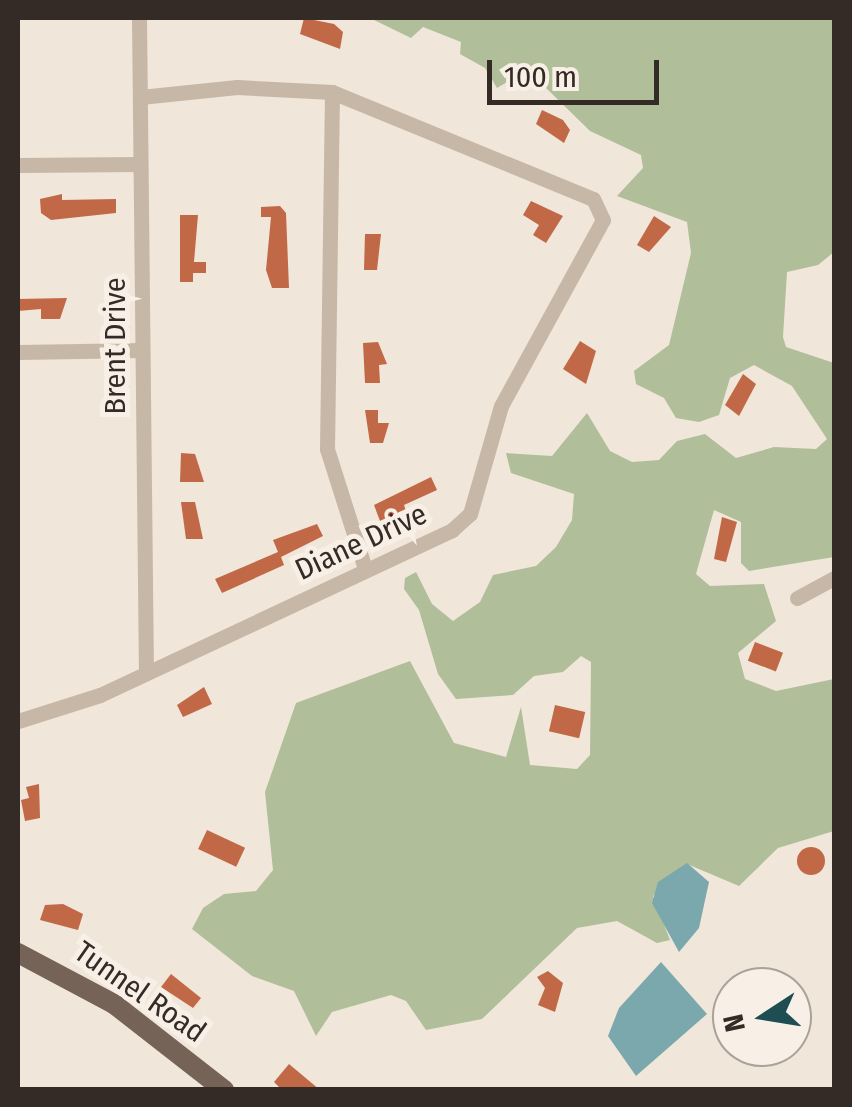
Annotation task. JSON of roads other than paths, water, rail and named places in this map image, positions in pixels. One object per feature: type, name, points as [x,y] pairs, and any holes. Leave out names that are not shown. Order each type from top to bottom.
[{"type":"main road","name":"Tunnel Road","points":[[18,952],[114,1004],[224,1090]]},
{"type":"street","name":"Brent Drive","points":[[139,18],[146,673]]},
{"type":"street","points":[[141,97],[290,85],[332,92],[327,449],[365,569]]},
{"type":"street","name":"Diane Drive","points":[[18,721],[146,673],[452,530],[470,514],[501,406],[588,260],[602,208],[332,92]]},
{"type":"street","points":[[18,165],[140,164]]},
{"type":"street","points":[[18,352],[142,350]]},
{"type":"street","points":[[798,598],[834,578]]},
{"type":"water","points":[[687,863],[709,882],[699,928],[679,952],[652,903],[658,882]]},
{"type":"water","points":[[661,962],[707,1014],[636,1076],[608,1036],[619,1008]]}]
